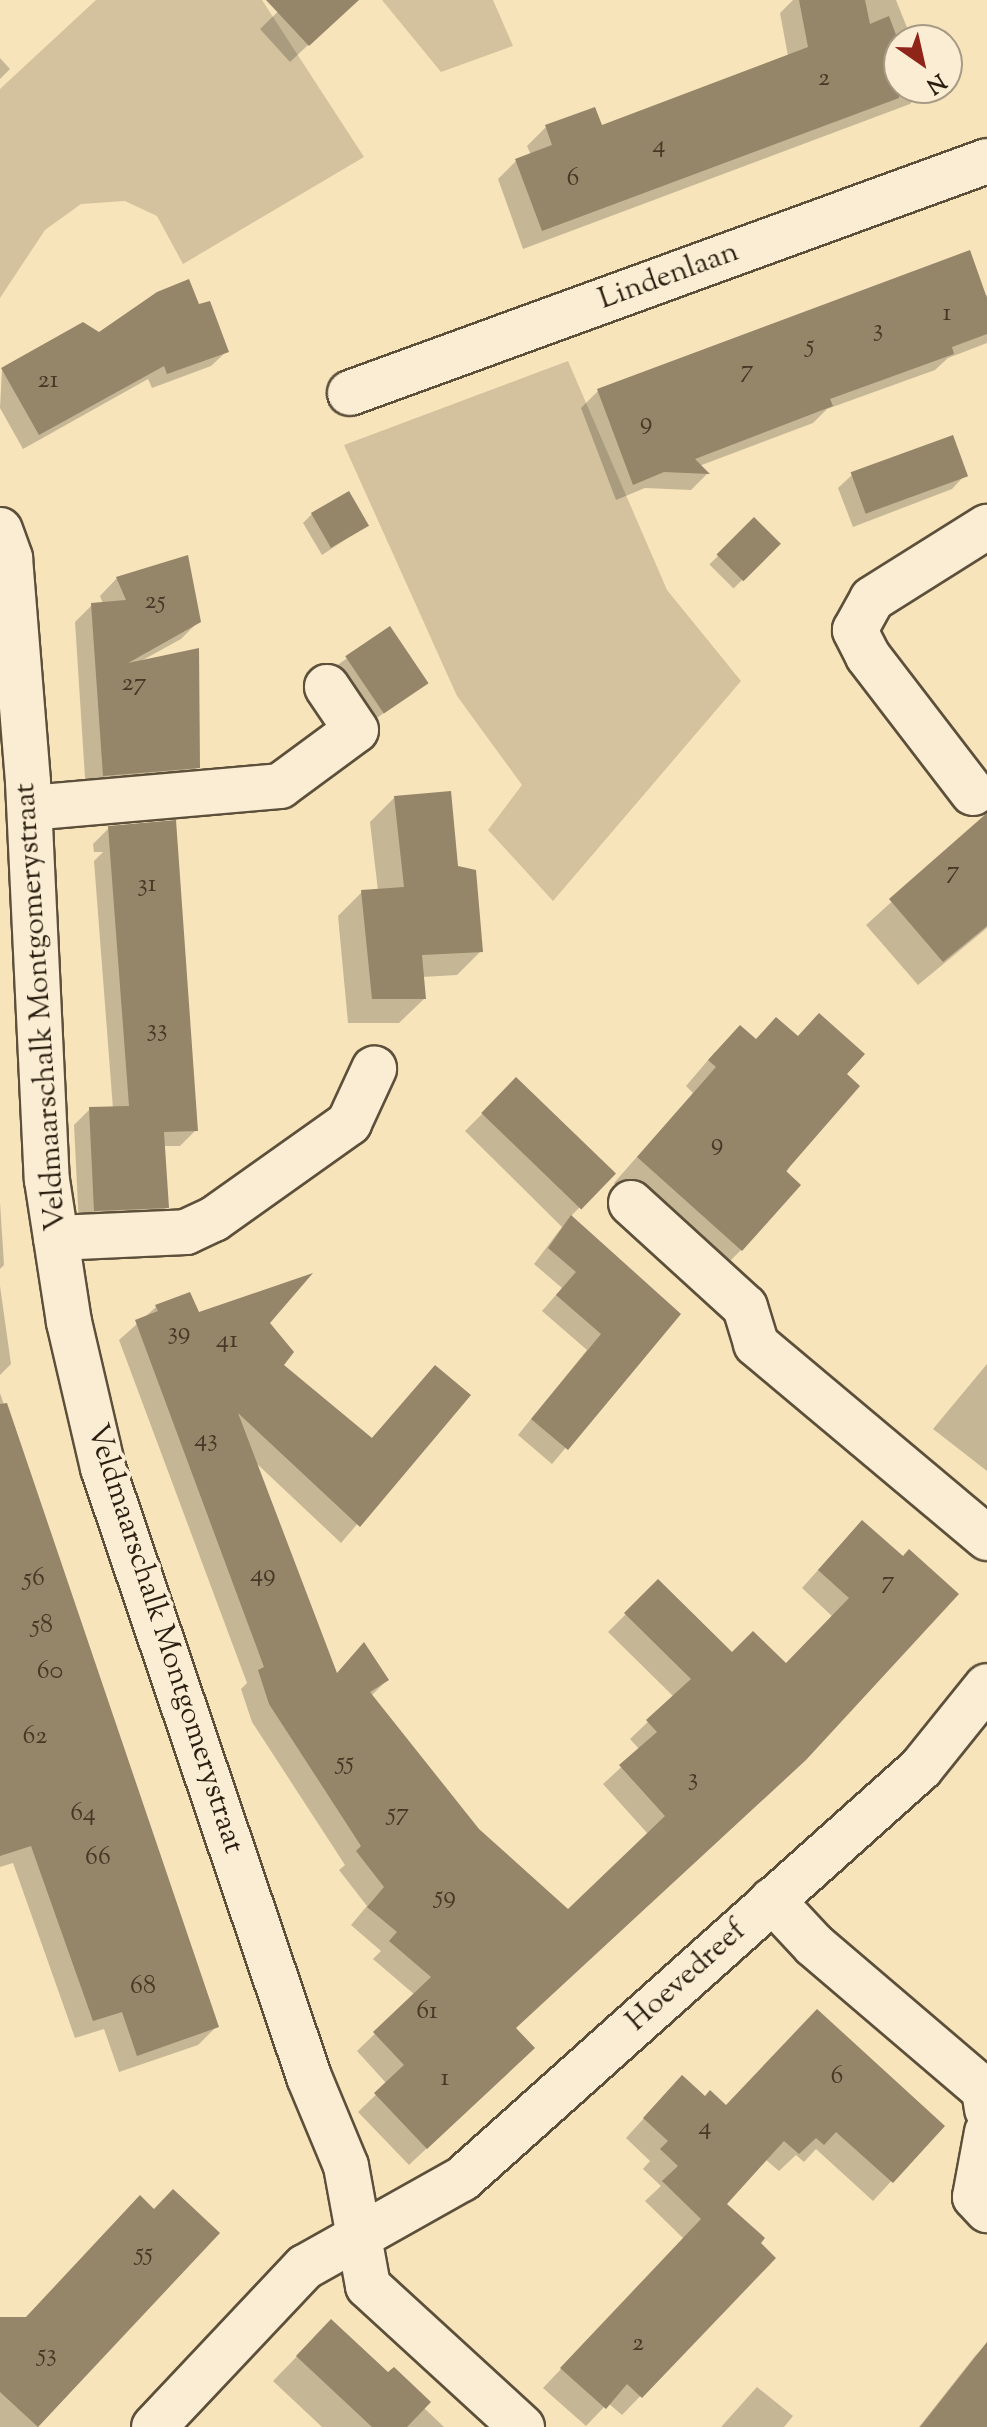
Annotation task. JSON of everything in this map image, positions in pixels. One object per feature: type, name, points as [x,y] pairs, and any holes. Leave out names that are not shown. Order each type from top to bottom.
[{"type":"street","name":"Lindenlaan","points":[[350,393],[987,161]]},
{"type":"street","points":[[973,793],[868,656],[855,630],[872,599],[987,527]]},
{"type":"street","name":"Veldmaarschalk Montgomerystraat","points":[[0,530],[10,558],[30,808],[47,1180],[69,1322],[103,1468],[309,2077],[346,2166],[368,2286],[522,2427]]},
{"type":"street","points":[[30,808],[280,786],[356,730],[327,687]]},
{"type":"street","points":[[56,1238],[186,1232],[214,1219],[349,1123],[374,1069]]},
{"type":"street","points":[[631,1203],[745,1307],[756,1344],[987,1538]]},
{"type":"street","name":"Hoevedreef","points":[[154,2427],[305,2267],[462,2179],[921,1768],[987,1686]]},
{"type":"street","points":[[772,1900],[814,1945],[984,2090],[987,2110]]},
{"type":"street","points":[[987,2132],[975,2197],[987,2210]]},
{"type":"shaded area","points":[[96,0],[262,0],[364,157],[183,264],[157,216],[125,201],[81,204],[45,230],[0,298],[0,89]]},
{"type":"shaded area","points":[[382,0],[493,0],[513,46],[441,72]]},
{"type":"shaded area","points":[[568,361],[667,590],[741,681],[553,901],[488,830],[522,785],[457,696],[344,445]]},
{"type":"building","points":[[266,0],[359,0],[309,46]]},
{"type":"building","points":[[799,0],[865,0],[870,24],[889,16],[892,24],[883,24],[883,104],[542,231],[515,159],[552,145],[545,125],[595,107],[602,125],[808,47]]},
{"type":"building","points":[[970,250],[987,298],[987,334],[952,347],[954,354],[830,399],[833,406],[695,459],[710,474],[664,472],[633,485],[597,389]]},
{"type":"building","points":[[189,279],[199,304],[210,301],[229,352],[167,374],[164,366],[39,435],[1,368],[83,322],[99,332],[157,292]]},
{"type":"building","points":[[953,435],[968,476],[866,514],[851,472]]},
{"type":"building","points":[[349,491],[369,526],[331,548],[311,513]]},
{"type":"building","points":[[754,517],[781,544],[743,581],[717,554]]},
{"type":"building","points":[[188,555],[201,622],[128,663],[199,648],[200,768],[103,776],[91,603],[126,600],[116,577]]},
{"type":"building","points":[[390,626],[429,683],[384,713],[345,656]]},
{"type":"building","points":[[451,791],[458,866],[476,870],[483,952],[422,955],[426,999],[372,999],[361,890],[404,887],[394,796]]},
{"type":"building","points":[[987,813],[987,926],[943,962],[889,899]]},
{"type":"building","points":[[176,820],[198,1131],[164,1132],[169,1208],[94,1211],[89,1107],[129,1106],[108,826]]},
{"type":"building","points":[[819,1013],[865,1054],[847,1074],[860,1086],[786,1171],[801,1185],[742,1251],[637,1157],[716,1067],[708,1060],[740,1025],[756,1039],[776,1017],[798,1036]]},
{"type":"building","points":[[516,1077],[616,1174],[581,1210],[481,1113]]},
{"type":"building","points":[[571,1215],[681,1314],[568,1450],[531,1419],[601,1334],[556,1295],[576,1272],[548,1248]]},
{"type":"building","points":[[313,1273],[270,1323],[294,1352],[284,1365],[372,1438],[435,1365],[471,1395],[360,1527],[238,1413],[337,1673],[364,1642],[389,1680],[370,1692],[479,1829],[568,1909],[665,1816],[619,1765],[657,1732],[646,1720],[691,1679],[624,1613],[658,1579],[732,1652],[753,1631],[786,1663],[849,1598],[818,1570],[862,1520],[903,1556],[909,1549],[959,1594],[806,1760],[516,2028],[535,2048],[427,2149],[374,2093],[404,2065],[373,2032],[431,1977],[389,1941],[397,1932],[367,1907],[384,1887],[356,1851],[361,1846],[269,1704],[258,1670],[264,1667],[135,1320],[158,1311],[155,1305],[190,1292],[199,1312]]},
{"type":"building","points":[[7,1403],[219,2027],[137,2056],[122,2012],[93,2021],[31,1846],[0,1856],[0,1404]]},
{"type":"building","points":[[817,2009],[945,2126],[893,2183],[836,2132],[824,2145],[816,2138],[799,2154],[784,2141],[727,2204],[765,2238],[761,2243],[776,2258],[642,2398],[627,2384],[606,2409],[560,2368],[701,2219],[662,2181],[678,2166],[660,2149],[668,2141],[643,2118],[682,2075],[705,2096],[710,2090],[726,2105]]},
{"type":"building","points":[[173,2189],[220,2233],[38,2427],[0,2392],[0,2317],[26,2317],[140,2195],[154,2209]]},
{"type":"building","points":[[331,2319],[388,2372],[394,2367],[431,2402],[407,2427],[372,2427],[296,2356]]},
{"type":"building","points":[[987,2342],[987,2427],[920,2427]]}]
